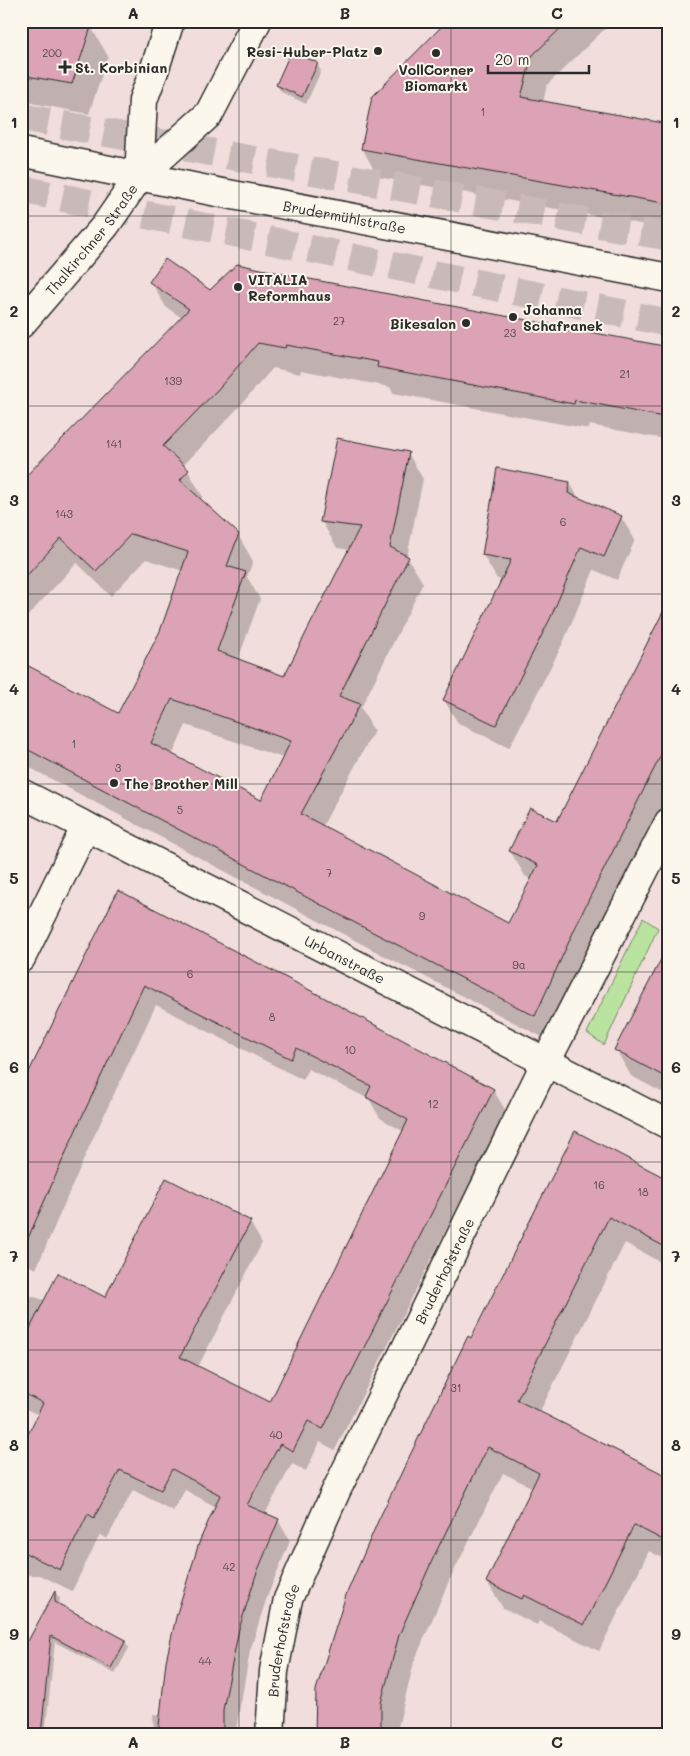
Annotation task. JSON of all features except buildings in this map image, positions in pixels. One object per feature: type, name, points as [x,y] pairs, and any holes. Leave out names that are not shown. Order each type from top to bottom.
[{"type":"street","name":"Thalkirchner Straße","points":[[139,176],[143,100],[170,21]]},
{"type":"street","name":"Thalkirchner Straße","points":[[21,324],[105,226],[139,176],[209,114],[257,21]]},
{"type":"street","name":"Brudermühlstraße","points":[[21,152],[669,278]]},
{"type":"street","name":"Urbanstraße","points":[[21,793],[669,1126]]},
{"type":"street","name":"Bruderhofstraße","points":[[270,1735],[274,1671],[288,1599],[336,1491],[546,1062],[669,822]]},
{"type":"street","points":[[21,958],[86,826]]},
{"type":"green space","points":[[643,918],[658,928],[604,1045],[587,1033]]},
{"type":"tunnel","points":[[21,117],[669,237]]},
{"type":"tunnel","points":[[21,189],[669,323]]},
{"type":"place","name":"Resi-Huber-Platz","points":[[378,51]]},
{"type":"place","name":"VollCorner Biomarkt","points":[[436,53]]},
{"type":"place","name":"St. Korbinian","points":[[65,67]]},
{"type":"place","name":"VITALIA Reformhaus","points":[[238,287]]},
{"type":"place","name":"Johanna Schafranek","points":[[513,317]]},
{"type":"place","name":"Bikesalon","points":[[466,323]]},
{"type":"place","name":"The Brother Mill","points":[[114,783]]}]
